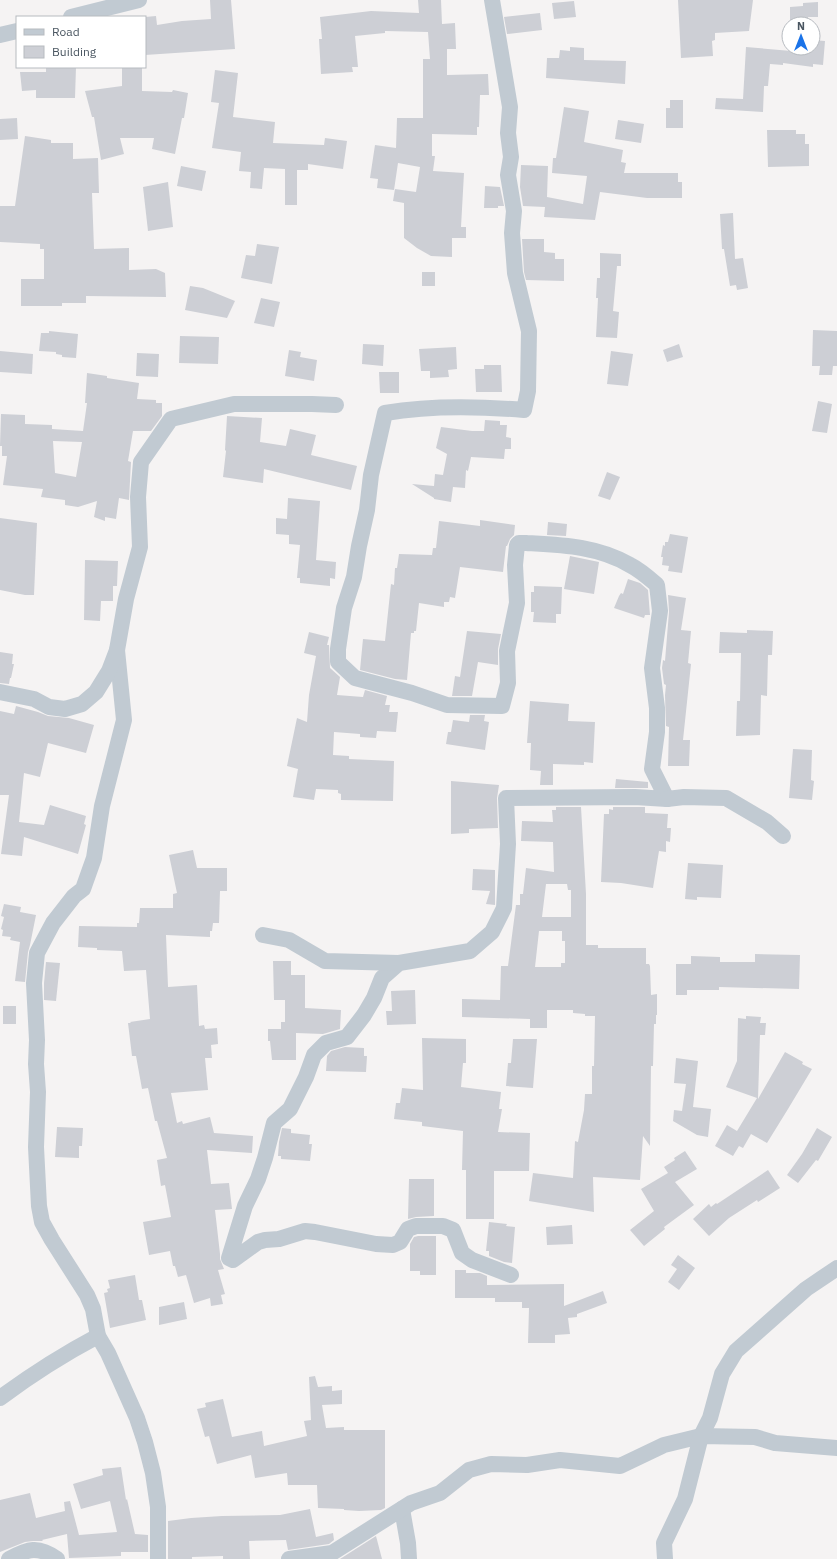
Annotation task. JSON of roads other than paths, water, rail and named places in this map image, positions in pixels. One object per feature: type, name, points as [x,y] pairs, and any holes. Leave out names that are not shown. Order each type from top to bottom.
[{"type":"street","points":[[75,16],[139,0]]},
{"type":"street","points":[[492,0],[510,106],[508,133],[511,157],[508,175],[514,211],[512,233],[515,273],[530,331],[528,391],[524,410],[483,406],[456,406],[385,413],[371,475],[367,510],[354,577],[344,608],[338,649],[338,662],[355,678],[412,693],[447,705],[502,706],[508,683],[507,651],[517,603],[515,565],[517,545],[519,543],[526,543],[578,547],[608,554],[631,565],[657,585],[660,611],[652,668],[657,708],[657,732],[652,769],[667,799]]},
{"type":"street","points":[[0,35],[16,31]]},
{"type":"street","points":[[0,692],[34,700],[49,707],[65,709],[82,704],[96,692],[109,671],[117,650],[126,599],[140,547],[138,496],[141,462],[171,419],[234,404],[336,405]]},
{"type":"street","points":[[117,650],[124,720],[102,806],[94,858],[83,889],[74,896],[53,923],[37,953],[34,983],[38,1092],[36,1147],[39,1206],[42,1222],[87,1295],[93,1309],[98,1336],[108,1353],[137,1418],[151,1465],[158,1507],[158,1559]]},
{"type":"street","points":[[263,935],[289,940],[325,961],[399,963],[470,952],[492,932],[504,908],[508,844],[506,798],[726,798],[767,822],[783,836]]},
{"type":"street","points":[[399,963],[382,978],[374,998],[364,1016],[347,1037],[326,1043],[314,1055],[306,1078],[290,1109],[274,1123],[258,1179],[245,1206],[229,1258],[233,1260],[258,1242],[279,1239],[306,1231],[376,1244],[393,1245],[400,1242],[408,1229],[416,1226],[443,1226],[453,1230],[462,1253],[472,1260],[511,1275]]},
{"type":"street","points":[[665,1559],[664,1544],[685,1499],[700,1436],[710,1418],[722,1374],[736,1351],[806,1289],[837,1268]]},
{"type":"street","points":[[0,1398],[24,1379],[73,1349],[98,1336]]},
{"type":"street","points":[[289,1559],[332,1553],[412,1503],[440,1494],[469,1470],[491,1464],[527,1465],[560,1460],[620,1466],[664,1445],[700,1436],[755,1437],[775,1444],[837,1448]]},
{"type":"street","points":[[402,1509],[408,1542],[409,1559]]},
{"type":"street","points":[[9,1559],[27,1551],[34,1550],[44,1551],[56,1559]]}]
